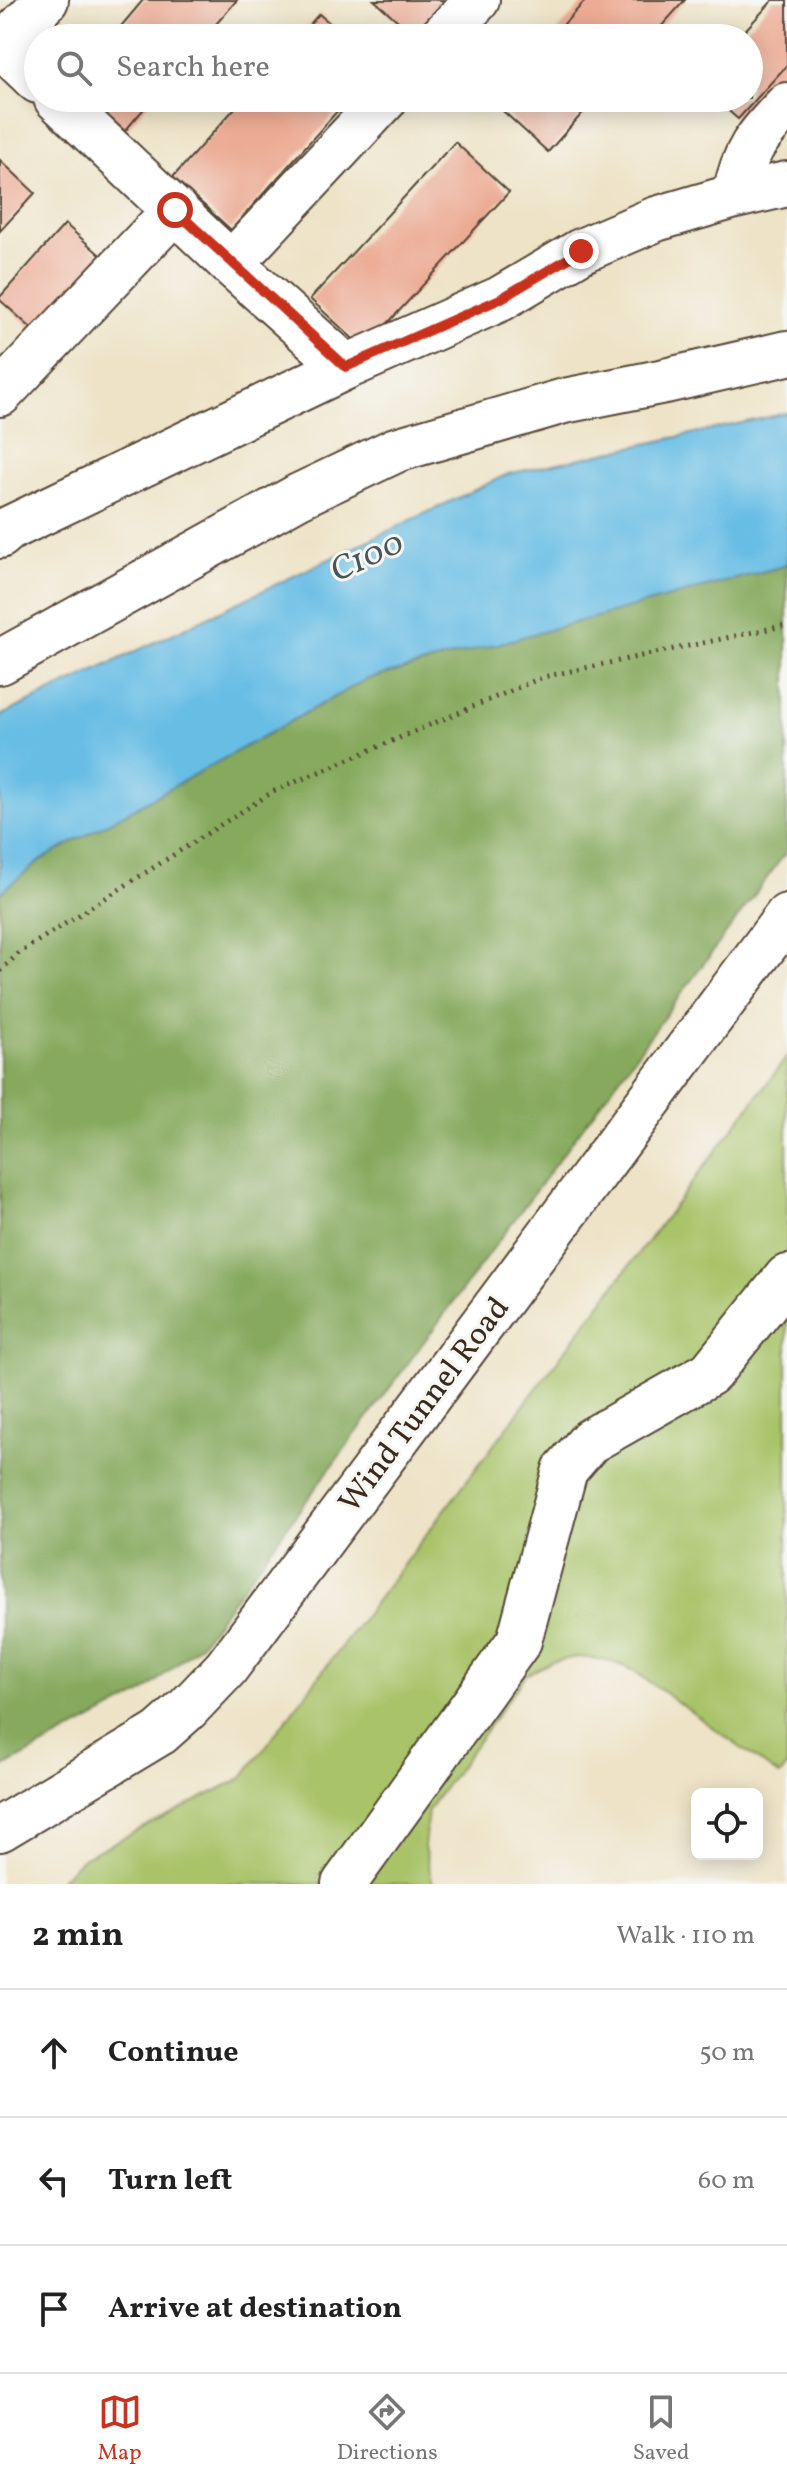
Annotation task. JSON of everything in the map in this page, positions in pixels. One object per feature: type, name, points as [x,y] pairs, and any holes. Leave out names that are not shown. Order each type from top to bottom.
[{"type":"street","points":[[24,69],[1,48],[46,0]]},
{"type":"street","points":[[454,24],[477,0]]},
{"type":"street","points":[[735,196],[739,171],[757,136],[787,105]]},
{"type":"street","points":[[71,112],[231,264],[346,367]]},
{"type":"street","points":[[231,264],[373,112]]},
{"type":"street","points":[[3,529],[346,367],[500,299],[581,251],[656,219],[787,184]]},
{"type":"street","points":[[0,394],[175,210]]},
{"type":"street","points":[[0,662],[299,496],[396,450],[564,401],[787,353]]},
{"type":"street","name":"Wind Tunnel Road","points":[[0,1829],[160,1733],[226,1668],[787,916]]},
{"type":"street","points":[[344,1884],[519,1641],[565,1470],[590,1441],[710,1373],[787,1277]]},
{"type":"path","points":[[0,971],[19,953],[274,791],[543,677],[787,625]]},
{"type":"green space","points":[[787,565],[787,851],[201,1643],[143,1693],[0,1769],[0,893],[41,860],[365,680]]},
{"type":"green space","points":[[787,1057],[787,1766],[780,1776],[633,1670],[607,1660],[578,1657],[551,1662],[526,1675],[428,1810],[424,1847],[433,1884],[55,1884],[83,1858],[242,1778]]},
{"type":"water","name":"C100","points":[[787,413],[787,565],[365,680],[41,860],[0,893],[0,716],[508,474]]},
{"type":"building","points":[[143,0],[237,0],[216,24],[123,24]]},
{"type":"building","points":[[374,0],[445,0],[424,24],[401,24]]},
{"type":"building","points":[[586,0],[685,0],[664,24],[564,24]]},
{"type":"building","points":[[773,0],[787,0],[787,65],[763,91],[763,24],[751,24]]},
{"type":"building","points":[[319,14],[331,24],[310,24]]},
{"type":"building","points":[[103,112],[141,112],[125,131]]},
{"type":"building","points":[[231,112],[336,112],[231,230],[173,177]]},
{"type":"building","points":[[504,112],[584,112],[548,152]]},
{"type":"building","points":[[730,112],[744,112],[738,119]]},
{"type":"building","points":[[455,142],[509,192],[364,349],[310,299]]},
{"type":"building","points":[[0,160],[35,193],[0,231]]},
{"type":"building","points":[[65,224],[107,261],[40,336],[0,297]]},
{"type":"route","points":[[175,210],[346,367],[500,299],[581,251]]}]
